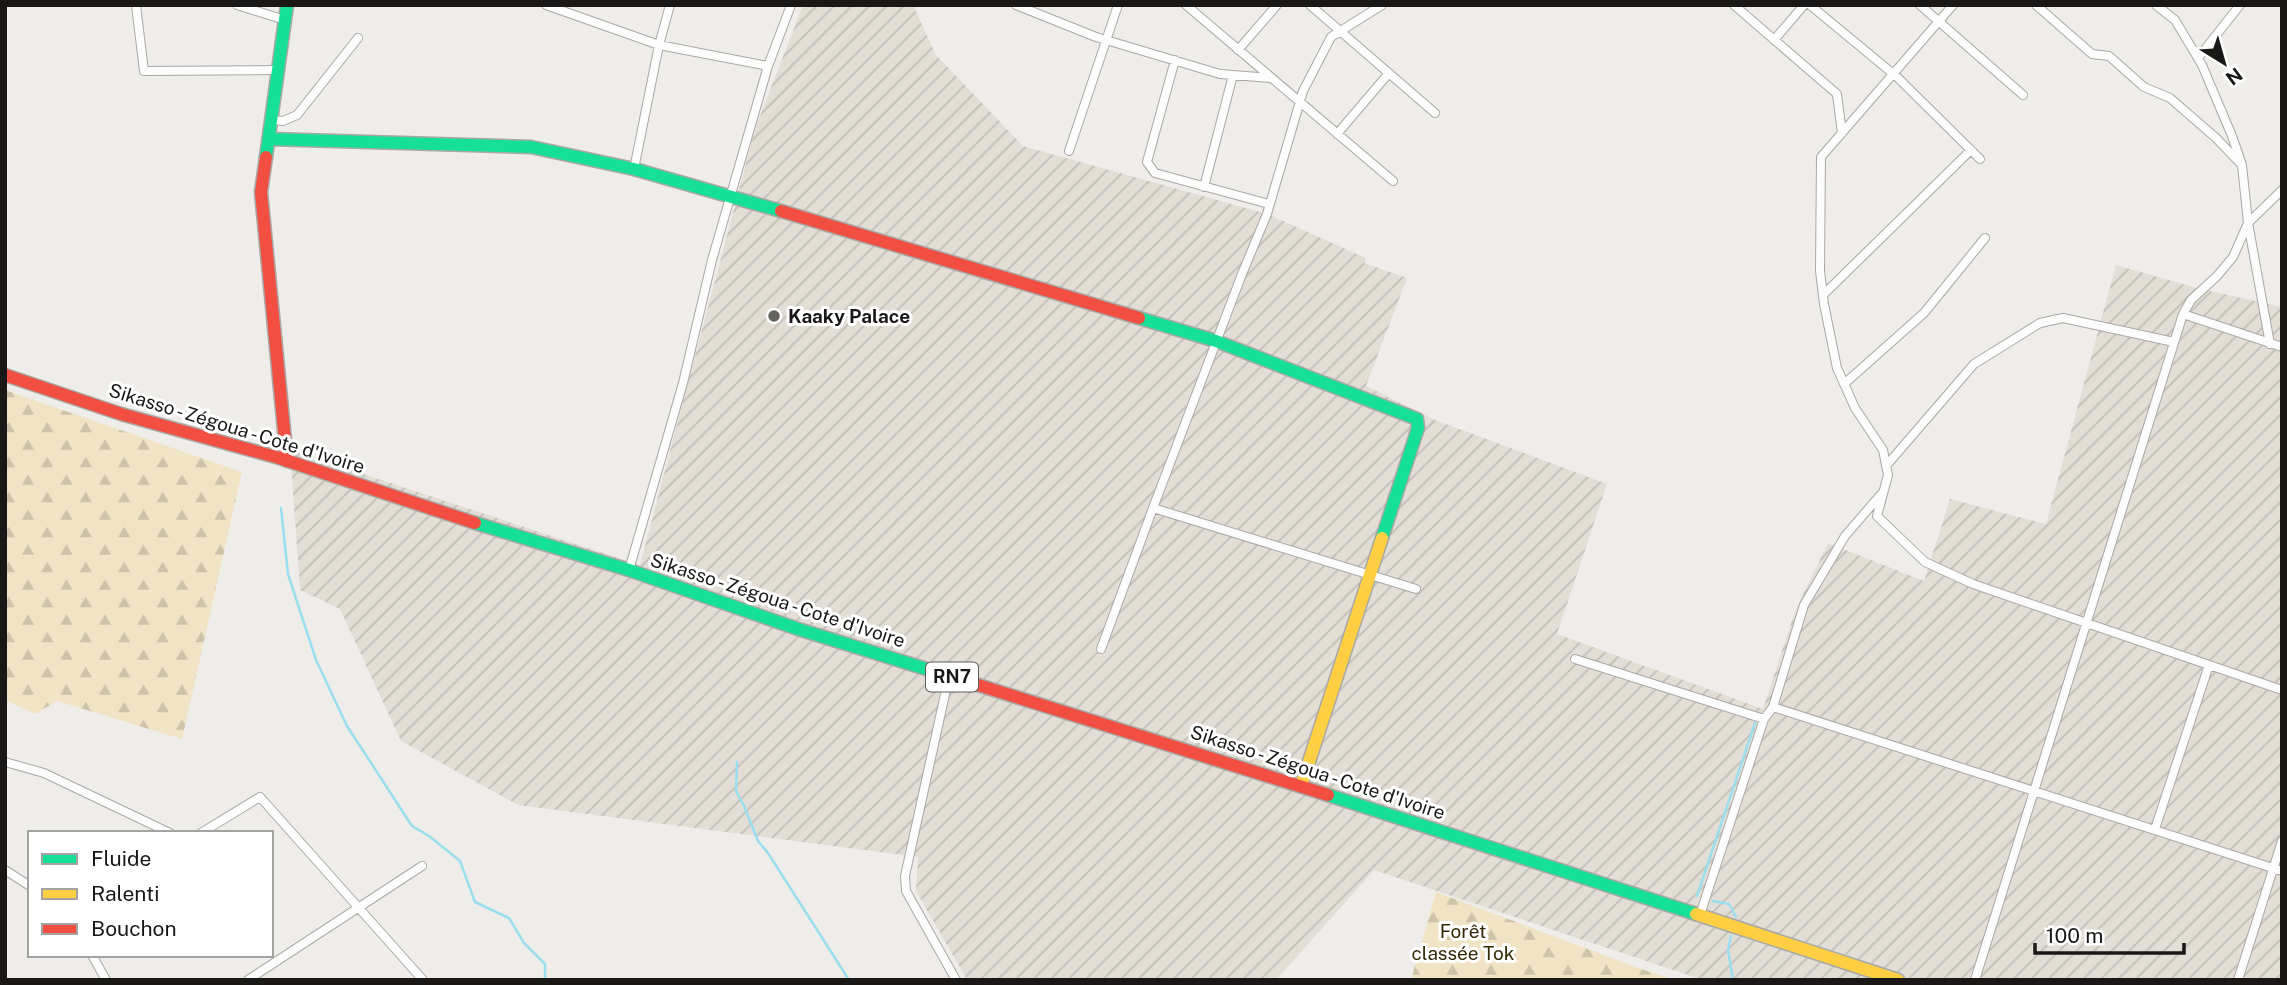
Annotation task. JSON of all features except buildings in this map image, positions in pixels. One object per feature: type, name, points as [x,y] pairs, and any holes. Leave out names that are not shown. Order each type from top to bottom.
[{"type":"main road","points":[[287,5],[261,192],[287,461]]},
{"type":"main road","points":[[269,139],[531,147],[634,169],[1216,341],[1417,419],[1418,428],[1301,786]]},
{"type":"main road","name":"Sikasso - Zégoua - Cote d'Ivoire","points":[[5,374],[121,414],[287,461],[451,516],[629,570],[798,629],[1301,786],[1898,980]]},
{"type":"street","points":[[136,5],[144,71],[278,71]]},
{"type":"street","points":[[237,5],[285,20]]},
{"type":"street","points":[[546,5],[659,45],[768,66]]},
{"type":"street","points":[[634,169],[659,45],[670,5]]},
{"type":"street","points":[[629,570],[683,383],[730,196],[768,66],[791,5]]},
{"type":"street","points":[[1016,5],[1106,40],[1220,74],[1271,78]]},
{"type":"street","points":[[1069,151],[1118,5]]},
{"type":"street","points":[[1186,5],[1393,181]]},
{"type":"street","points":[[1238,50],[1277,5]]},
{"type":"street","points":[[1310,5],[1435,113]]},
{"type":"street","points":[[1101,649],[1269,204],[1303,91],[1331,37],[1382,5]]},
{"type":"street","points":[[1734,5],[1837,94],[1842,133]]},
{"type":"street","points":[[1774,40],[1804,5]]},
{"type":"street","points":[[1810,5],[1894,74],[1980,159]]},
{"type":"street","points":[[1920,5],[2023,95]]},
{"type":"street","points":[[1953,5],[1821,157],[1820,271],[1823,295],[1836,368],[1855,408],[1883,450],[1888,475],[1877,516],[1925,562],[1973,584],[2282,690]]},
{"type":"street","points":[[2036,5],[2092,54],[2109,56],[2144,87],[2170,98],[2242,165]]},
{"type":"street","points":[[2156,5],[2175,20],[2198,58],[2242,165],[2248,223],[2270,344]]},
{"type":"street","points":[[2198,58],[2240,5]]},
{"type":"street","points":[[271,120],[283,121],[297,115],[358,38]]},
{"type":"street","points":[[1175,60],[1147,162],[1155,173],[1269,204]]},
{"type":"street","points":[[1337,134],[1389,73]]},
{"type":"street","points":[[1204,187],[1233,75]]},
{"type":"street","points":[[1823,295],[1971,150]]},
{"type":"street","points":[[1975,980],[2183,314],[2191,300],[2233,257],[2248,223],[2282,190]]},
{"type":"street","points":[[1844,384],[1924,313],[1985,238]]},
{"type":"street","points":[[2183,314],[2282,347]]},
{"type":"street","points":[[1886,466],[1974,364],[2040,323],[2063,318],[2174,342]]},
{"type":"street","points":[[1700,915],[1764,719],[1773,707],[1804,605],[1845,536],[1884,491]]},
{"type":"street","points":[[1153,508],[1416,589]]},
{"type":"street","points":[[1575,659],[1764,719]]},
{"type":"street","points":[[2154,829],[2208,665]]},
{"type":"street","points":[[949,676],[905,876],[906,891],[956,980]]},
{"type":"street","points":[[1773,707],[2282,871]]},
{"type":"street","points":[[5,762],[44,773],[166,831]]},
{"type":"street","points":[[204,831],[260,797],[423,980]]},
{"type":"street","points":[[2238,980],[2282,841]]},
{"type":"street","points":[[253,979],[422,866]]},
{"type":"street","points":[[5,870],[28,885]]},
{"type":"street","points":[[93,957],[106,980]]},
{"type":"shaded area","points":[[803,5],[913,5],[936,55],[1023,146],[1267,214],[1366,258],[1364,263],[1407,278],[1366,386],[1435,420],[1607,484],[1557,634],[1763,709],[1795,611],[1828,543],[1924,581],[1950,499],[2046,524],[2116,265],[2197,288],[2282,307],[2282,980],[1703,980],[1374,870],[1276,980],[972,980],[966,978],[916,891],[918,857],[518,805],[401,741],[340,609],[300,590],[290,450],[640,565],[755,129]]},
{"type":"green space","points":[[5,390],[242,472],[182,739],[57,701],[35,714],[5,700]]},
{"type":"green space","name":"Forêt classée Tok","points":[[1436,892],[1644,970],[1676,980],[1411,980]]},
{"type":"waterway","points":[[281,508],[288,574],[316,660],[347,726],[412,826],[460,861],[475,902],[509,918],[524,943],[545,964],[545,980]]},
{"type":"waterway","points":[[1697,896],[1755,723]]},
{"type":"waterway","points":[[737,762],[736,791],[758,841],[849,980]]},
{"type":"waterway","points":[[1713,901],[1729,904],[1736,917]]},
{"type":"waterway","points":[[1731,936],[1728,950],[1733,980]]},
{"type":"traffic: fast","points":[[266,157],[287,5]]},
{"type":"traffic: fast","points":[[269,139],[531,147],[634,169],[781,211]]},
{"type":"traffic: fast","points":[[1139,318],[1216,341],[1417,419],[1418,428],[1382,538]]},
{"type":"traffic: fast","points":[[475,523],[629,570],[798,629],[978,685]]},
{"type":"traffic: fast","points":[[1328,795],[1696,914]]},
{"type":"traffic: slow","points":[[1301,786],[1382,538]]},
{"type":"traffic: slow","points":[[1696,914],[1898,980]]},
{"type":"traffic: jam","points":[[266,157],[261,192],[287,461]]},
{"type":"traffic: jam","points":[[781,211],[1139,318]]},
{"type":"traffic: jam","points":[[5,375],[121,414],[276,457],[475,523]]},
{"type":"traffic: jam","points":[[978,685],[1328,795]]},
{"type":"place","name":"Kaaky Palace","points":[[774,316]]}]
